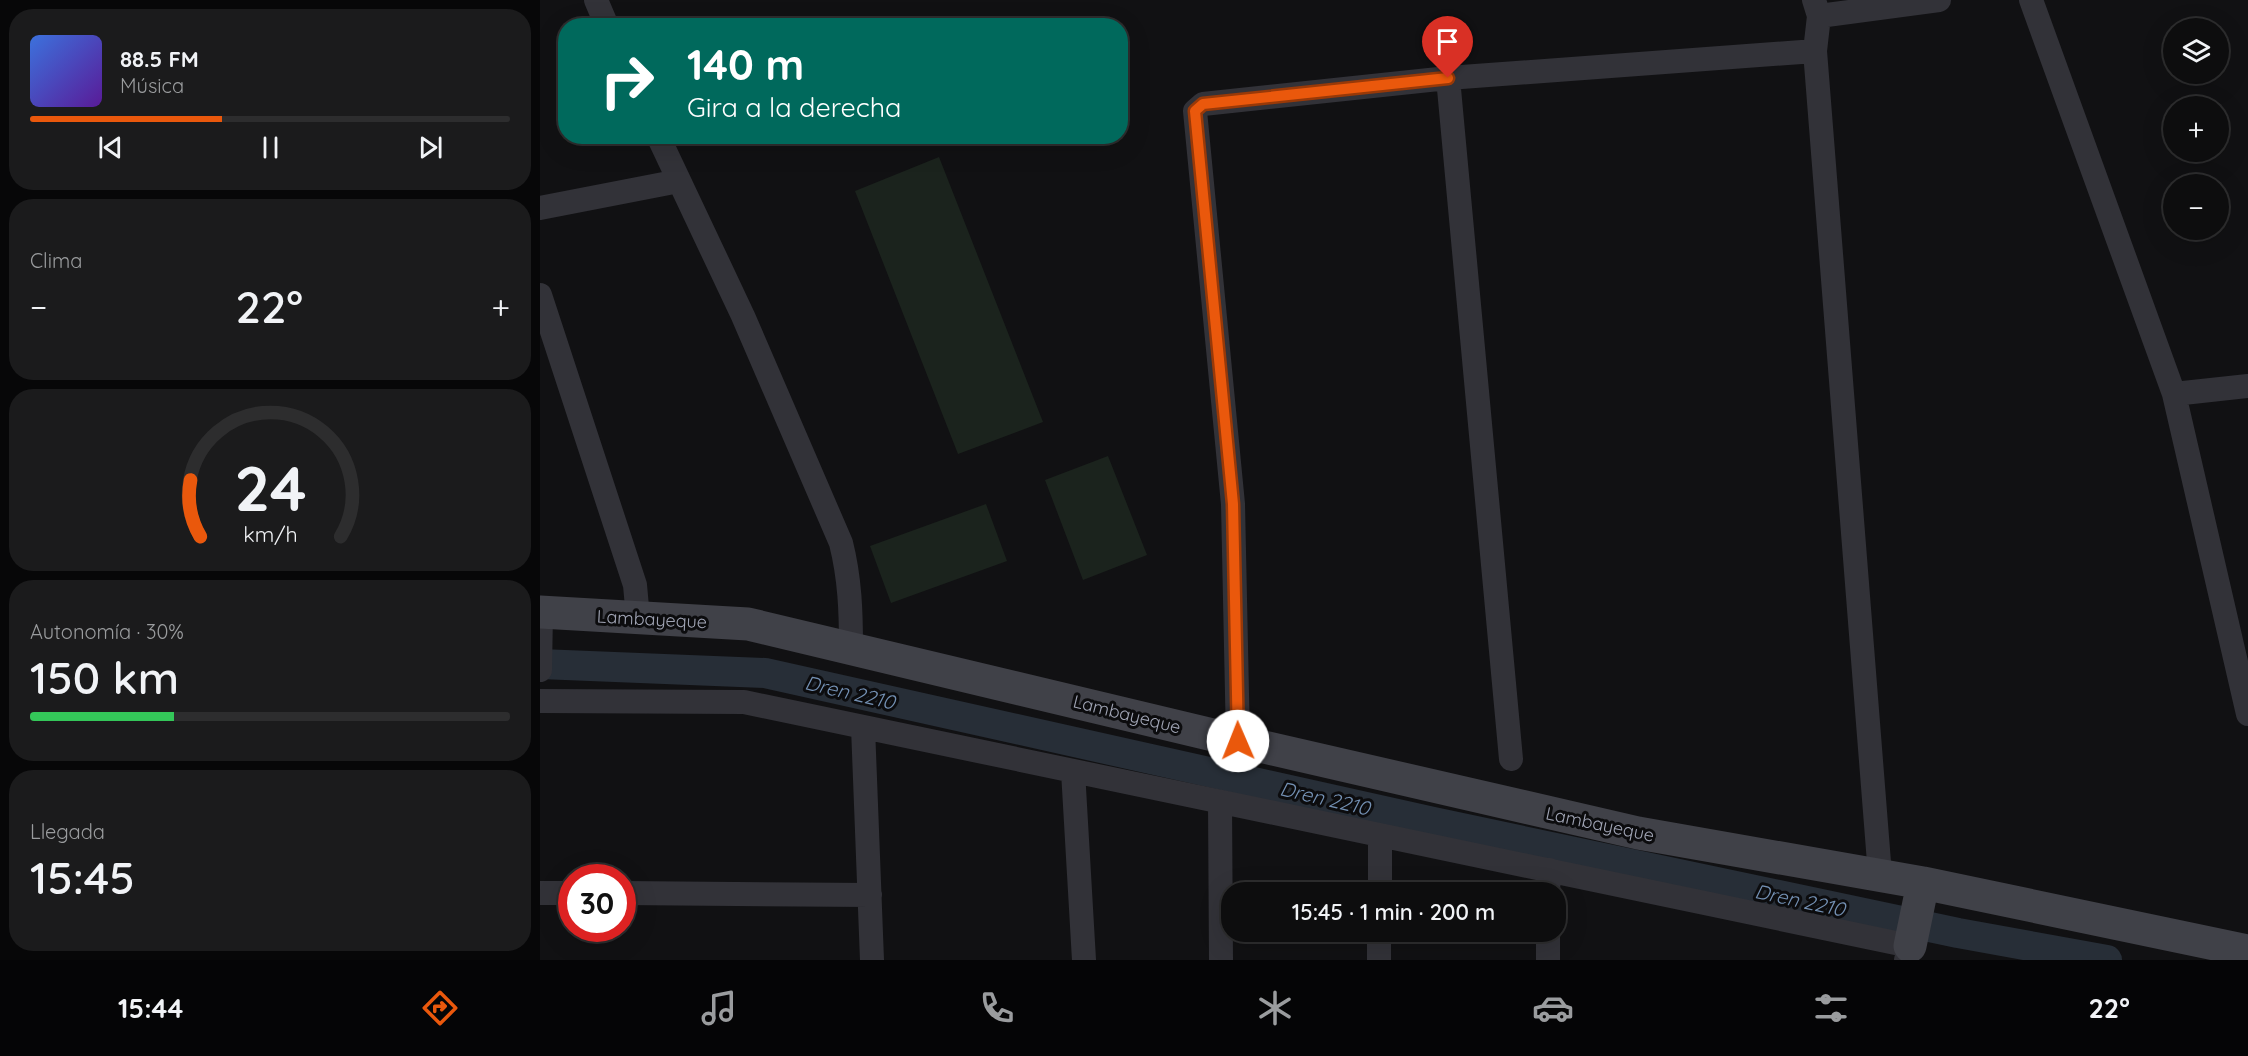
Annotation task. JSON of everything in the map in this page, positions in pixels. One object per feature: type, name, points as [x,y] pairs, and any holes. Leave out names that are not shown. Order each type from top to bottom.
[{"type":"street","points":[[596,0],[604,18]]},
{"type":"street","points":[[1880,875],[1815,51],[1816,8],[1939,0]]},
{"type":"street","points":[[2031,0],[2174,394],[2248,714]]},
{"type":"street","points":[[1238,741],[1233,504],[1195,111],[1203,104],[1448,78],[1815,51]]},
{"type":"street","points":[[1448,78],[1511,759]]},
{"type":"street","points":[[662,144],[743,316],[841,543],[851,601],[851,648]]},
{"type":"street","points":[[540,208],[679,181]]},
{"type":"street","points":[[540,295],[635,585],[638,618]]},
{"type":"street","points":[[2174,394],[2248,386]]},
{"type":"street","points":[[540,612],[540,670]]},
{"type":"street","name":"Lambayeque","points":[[540,612],[748,624],[1238,741],[1638,833],[1880,875],[1914,926],[2248,951]]},
{"type":"street","points":[[540,701],[744,702],[1380,835],[1549,881],[1914,926]]},
{"type":"street","points":[[863,727],[872,960]]},
{"type":"street","points":[[1073,771],[1084,960]]},
{"type":"street","points":[[1220,802],[1221,960]]},
{"type":"street","points":[[1380,835],[1380,882]]},
{"type":"street","points":[[540,893],[558,893]]},
{"type":"street","points":[[636,893],[870,895]]},
{"type":"street","points":[[1379,942],[1379,960]]},
{"type":"street","points":[[1548,942],[1548,960]]},
{"type":"shaded area","points":[[939,157],[1043,422],[958,454],[855,191]]},
{"type":"shaded area","points":[[1108,456],[1147,555],[1083,580],[1045,480]]},
{"type":"shaded area","points":[[986,504],[1007,561],[891,603],[870,546]]},
{"type":"waterway","name":"Dren 2210","points":[[540,664],[765,673],[1433,822],[1958,933],[2107,960]]},
{"type":"route","points":[[1238,741],[1233,504],[1195,111],[1203,104],[1448,78]]}]
